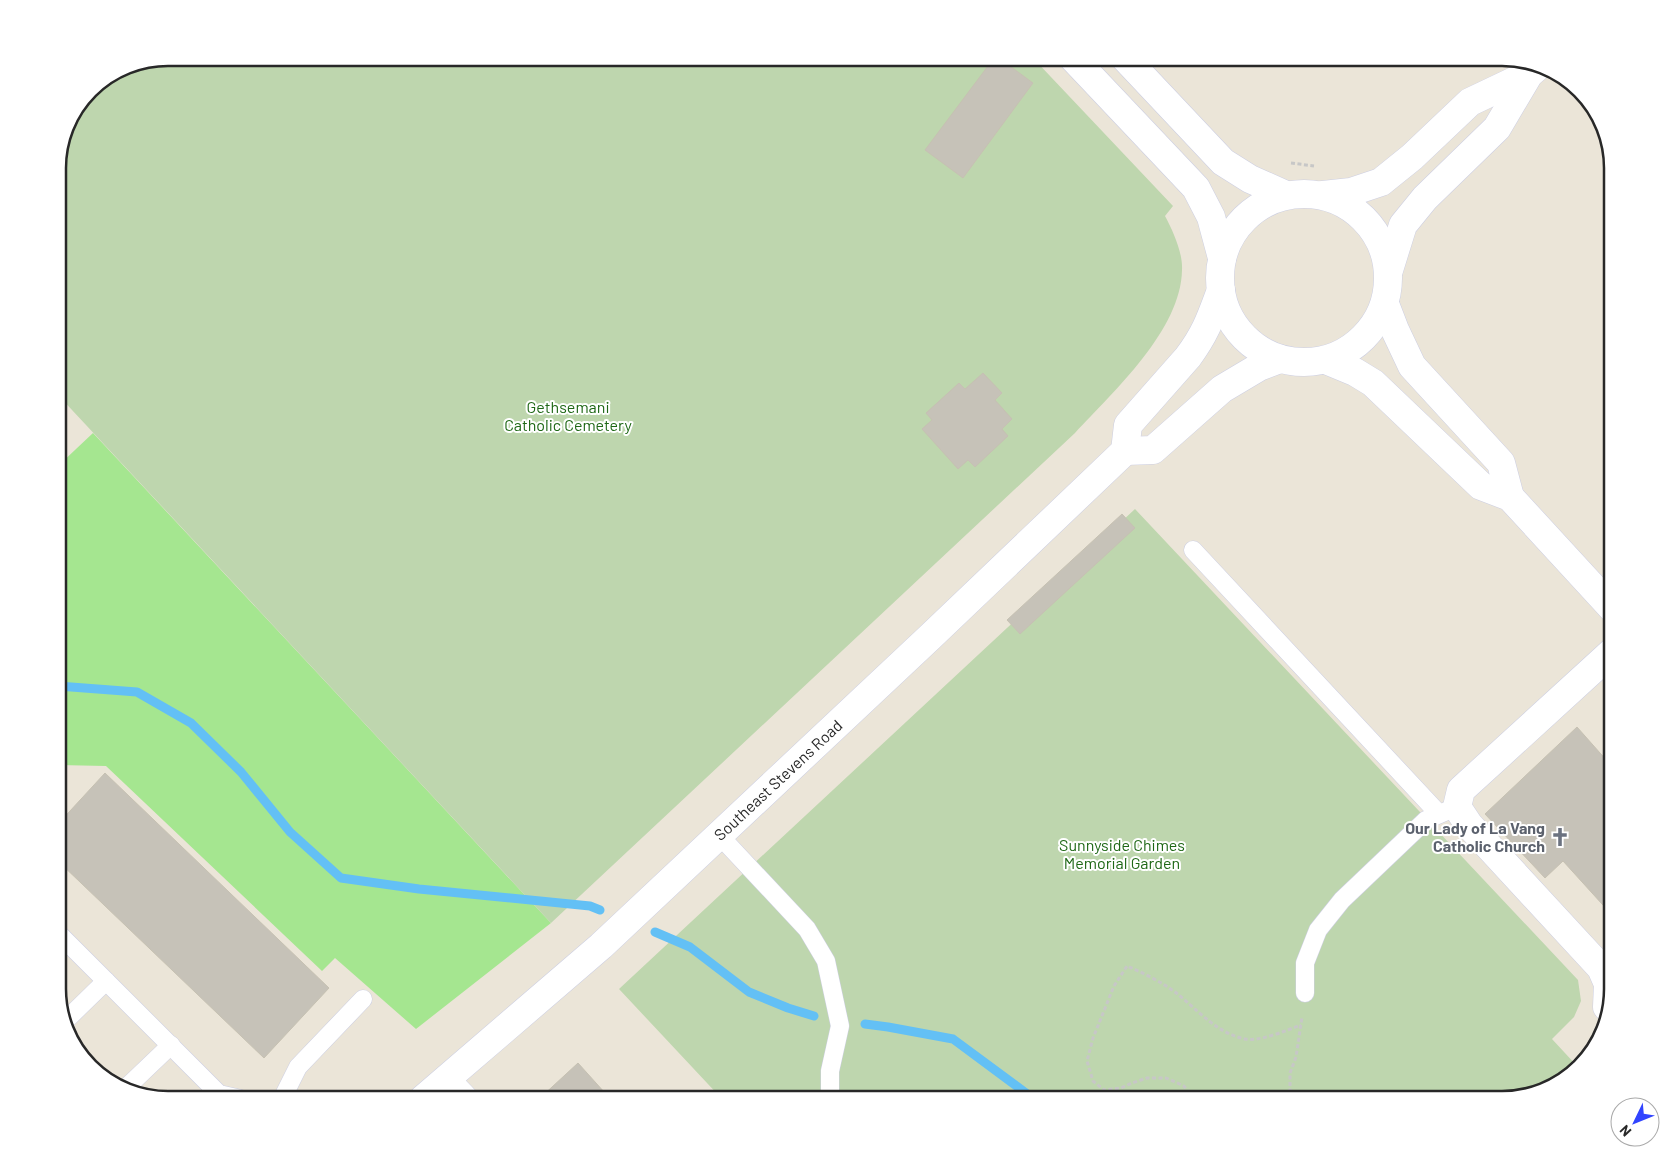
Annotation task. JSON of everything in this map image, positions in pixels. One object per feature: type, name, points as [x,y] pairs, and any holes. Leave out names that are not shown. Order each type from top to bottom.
[{"type":"street","points":[[1081,66],[1196,188],[1211,217],[1222,258]]},
{"type":"street","points":[[1133,66],[1223,162],[1250,179],[1286,195]]},
{"type":"street","points":[[1532,71],[1470,102],[1412,158],[1381,182],[1350,192],[1323,195],[1307,193],[1286,195],[1269,201],[1246,216],[1234,230],[1227,244],[1222,258],[1220,274],[1221,290],[1226,310],[1241,334],[1265,353],[1280,359],[1296,362],[1326,360],[1340,355],[1366,337],[1377,322],[1385,304],[1389,270],[1403,225],[1425,198],[1497,128],[1533,72]]},
{"type":"street","points":[[1323,195],[1346,204],[1358,213],[1372,228],[1382,244],[1389,270]]},
{"type":"street","points":[[1221,290],[1210,322],[1197,345],[1128,425],[1125,450],[1153,450],[1222,389],[1244,375],[1280,359]]},
{"type":"street","points":[[1385,304],[1412,366],[1501,463],[1510,497]]},
{"type":"street","points":[[1326,360],[1355,372],[1373,383],[1481,486],[1510,497],[1604,599]]},
{"type":"street","name":"Southeast Stevens Road","points":[[434,1091],[601,946],[930,637],[1125,450]]},
{"type":"street","points":[[1604,659],[1461,790],[1448,810],[1469,825],[1601,968],[1604,975]]},
{"type":"lane","points":[[1193,550],[1448,810],[1426,820],[1342,900],[1318,930],[1305,963],[1305,993]]},
{"type":"lane","points":[[719,835],[807,929],[826,961],[840,1026],[830,1071],[830,1091]]},
{"type":"lane","points":[[66,941],[216,1091]]},
{"type":"lane","points":[[70,1016],[106,981]]},
{"type":"lane","points":[[286,1091],[298,1067],[363,999]]},
{"type":"lane","points":[[131,1084],[171,1045]]},
{"type":"lane","points":[[450,1077],[463,1091]]},
{"type":"path","points":[[1288,163],[1318,167]]},
{"type":"path","points":[[1187,1091],[1184,1086],[1166,1078],[1146,1078],[1121,1088],[1104,1090],[1094,1081],[1087,1061],[1093,1038],[1114,986],[1127,966],[1174,991],[1222,1030],[1246,1039],[1272,1035],[1301,1024]]},
{"type":"path","points":[[1290,1091],[1290,1073],[1296,1057],[1305,993]]},
{"type":"green space","name":"Gethsemani Catholic Cemetery","points":[[169,66],[1041,66],[1173,206],[1165,216],[1179,249],[1182,270],[1179,293],[1158,337],[1126,379],[1075,433],[551,923],[66,404],[66,162],[70,142],[77,123],[96,96],[106,87],[129,74],[149,68]]},
{"type":"green space","points":[[93,433],[551,923],[416,1029],[335,958],[322,971],[106,766],[66,765],[66,458]]},
{"type":"green space","name":"Sunnyside Chimes Memorial Garden","points":[[1135,509],[1578,980],[1581,1001],[1574,1017],[1552,1039],[1573,1061],[1564,1070],[1541,1083],[1515,1090],[715,1091],[619,989]]},
{"type":"building","points":[[988,66],[1010,66],[1033,83],[963,178],[925,150]]},
{"type":"building","points":[[983,373],[1002,393],[995,400],[1012,419],[1002,429],[1008,436],[975,467],[968,460],[958,469],[922,429],[932,420],[926,413],[959,383],[965,389]]},
{"type":"building","points":[[1122,514],[1135,528],[1020,634],[1007,620]]},
{"type":"building","name":"Our Lady of La Vang Catholic Church","points":[[1577,727],[1604,757],[1604,906],[1563,861],[1545,878],[1485,814]]},
{"type":"building","points":[[105,773],[329,988],[264,1058],[66,869],[66,815]]},
{"type":"building","points":[[578,1063],[603,1091],[548,1091]]},
{"type":"waterway","points":[[66,687],[137,692],[191,723],[241,772],[290,832],[341,878],[419,889],[590,906],[600,910]]},
{"type":"waterway","points":[[655,932],[690,947],[749,992],[788,1008],[814,1016]]},
{"type":"waterway","points":[[865,1024],[953,1039],[1023,1091]]},
{"type":"place","name":"Our Lady of La Vang Catholic Church","points":[[1560,837]]}]
